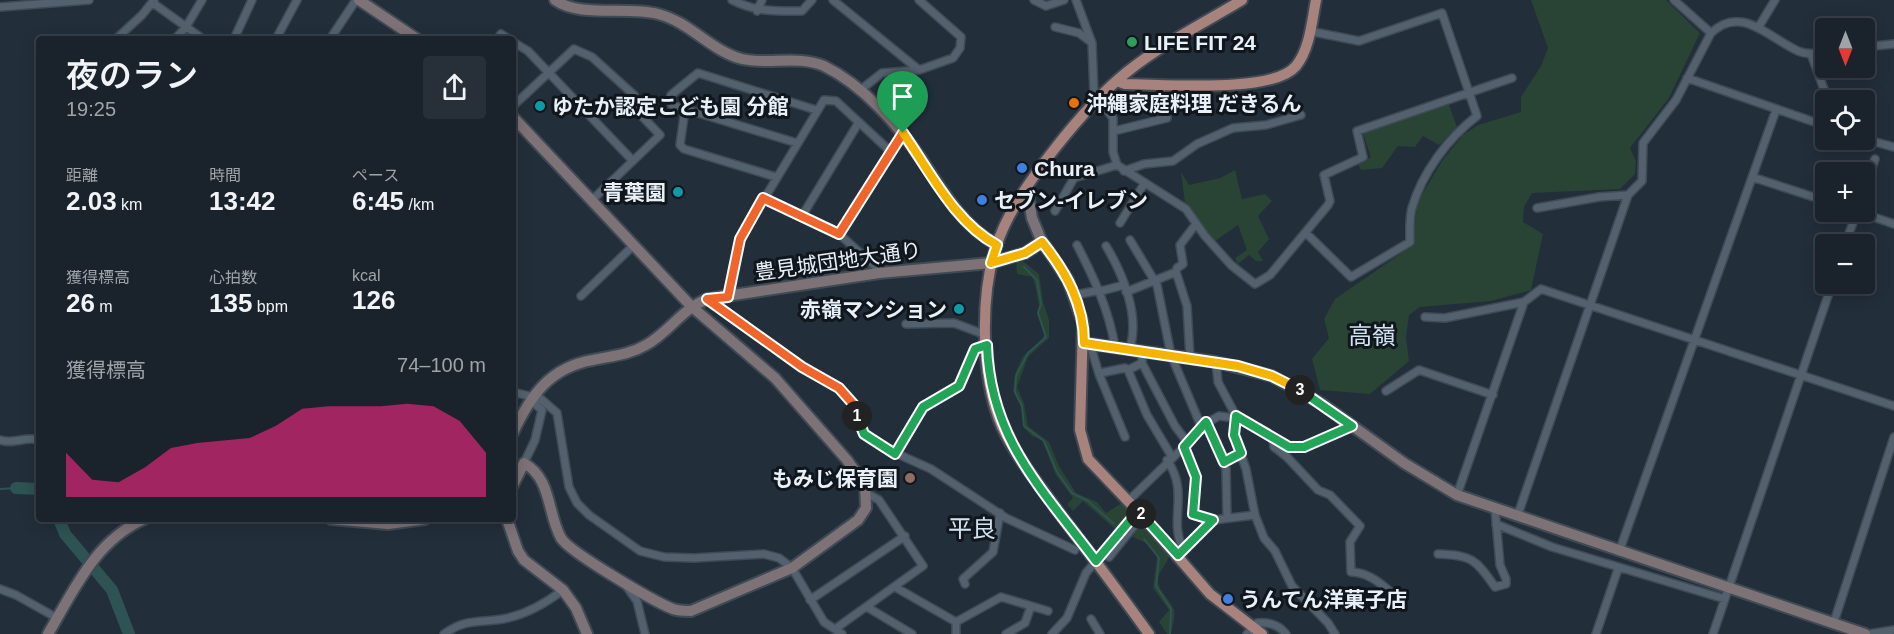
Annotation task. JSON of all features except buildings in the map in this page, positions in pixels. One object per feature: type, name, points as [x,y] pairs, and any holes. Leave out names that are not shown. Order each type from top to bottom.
[{"type":"main road","points":[[1149,634],[1026,467],[1004,431],[991,388],[987,340],[991,263],[1007,221],[1028,188],[1098,98],[1142,61],[1242,0]]},
{"type":"main road","points":[[1118,81],[1125,84],[1243,84],[1274,80],[1290,72],[1300,61],[1316,0]]},
{"type":"main road","points":[[991,263],[1025,253],[1042,242],[1075,295],[1087,343],[1080,430],[1083,450],[1094,467],[1180,552],[1217,601],[1254,631]]},
{"type":"street","points":[[0,7],[89,0]]},
{"type":"street","points":[[178,36],[186,27],[202,0]]},
{"type":"street","points":[[235,36],[252,0]]},
{"type":"street","points":[[278,36],[297,0]]},
{"type":"street","points":[[332,36],[357,0],[412,36]]},
{"type":"street","points":[[555,0],[569,7],[646,12],[675,20],[717,48],[744,59],[809,62],[822,65],[859,91],[903,133],[957,211],[983,236],[997,245]]},
{"type":"street","points":[[646,12],[651,0]]},
{"type":"street","points":[[732,0],[757,11],[802,11],[812,0]]},
{"type":"street","points":[[757,11],[762,0]]},
{"type":"street","points":[[833,0],[919,70]]},
{"type":"street","points":[[859,91],[882,73],[919,70],[953,58],[961,37],[919,0]]},
{"type":"street","points":[[1034,0],[1046,6],[1064,0]]},
{"type":"street","points":[[1076,0],[1092,42],[1092,83],[1098,98],[1113,118],[1113,152],[1117,165],[1186,209],[1231,265],[1257,284],[1270,275],[1330,201],[1324,175],[1363,156],[1356,131],[1512,78]]},
{"type":"street","points":[[1674,0],[1711,33]]},
{"type":"street","points":[[1758,28],[1775,0]]},
{"type":"street","points":[[119,36],[153,2],[199,36]]},
{"type":"street","points":[[1306,233],[1351,277],[1410,242],[1412,209],[1434,162],[1464,126],[1477,116],[1442,13],[1363,40],[1309,31]]},
{"type":"street","points":[[1517,517],[1628,195],[1642,181],[1643,143],[1676,100],[1711,33],[1720,24],[1729,20],[1758,28],[1799,52],[1815,53]]},
{"type":"street","points":[[1055,27],[1079,33],[1092,42]]},
{"type":"street","points":[[516,44],[528,51],[633,161]]},
{"type":"street","points":[[1875,46],[1894,44]]},
{"type":"street","points":[[516,103],[574,49],[592,57],[634,95],[635,110],[660,135],[592,200]]},
{"type":"street","points":[[1811,54],[1824,90]]},
{"type":"street","points":[[797,143],[672,105],[671,95],[698,73],[816,110]]},
{"type":"street","points":[[1687,78],[1815,122]]},
{"type":"street","points":[[1114,131],[1167,118],[1160,84]]},
{"type":"street","points":[[728,297],[740,239],[824,100],[836,101],[890,151]]},
{"type":"street","points":[[685,109],[680,145],[684,149],[776,177]]},
{"type":"street","points":[[1620,552],[1776,110]]},
{"type":"street","points":[[1124,171],[1144,164],[1173,161],[1197,144],[1233,128],[1266,125],[1301,115]]},
{"type":"street","points":[[516,120],[691,306],[732,338],[782,386],[861,476],[868,494],[866,508],[858,520],[792,568],[691,611],[675,610],[579,555],[562,541],[553,520],[544,484],[534,469],[524,463]]},
{"type":"street","points":[[802,216],[859,122]]},
{"type":"street","points":[[839,234],[903,133]]},
{"type":"street","points":[[1875,142],[1894,147]]},
{"type":"street","points":[[1055,211],[1074,178],[1117,165]]},
{"type":"street","points":[[1752,177],[1815,197]]},
{"type":"street","points":[[1120,223],[1144,184]]},
{"type":"street","points":[[1028,188],[1032,218],[1042,242]]},
{"type":"street","points":[[1537,208],[1599,197],[1628,195]]},
{"type":"street","points":[[763,198],[839,234],[877,268],[879,273]]},
{"type":"street","points":[[1875,218],[1894,224]]},
{"type":"street","points":[[1075,295],[1125,289],[1176,272],[1177,268],[1183,264],[1180,245],[1196,224]]},
{"type":"street","points":[[1130,240],[1154,280],[1162,302],[1171,355],[1203,424],[1224,462],[1227,517]]},
{"type":"street","points":[[581,296],[634,245]]},
{"type":"street","points":[[1077,245],[1100,291],[1112,326],[1115,347]]},
{"type":"street","points":[[1106,246],[1115,261],[1125,289],[1135,334],[1130,350]]},
{"type":"street","name":"豊見城団地大通り","points":[[516,428],[545,381],[572,365],[631,352],[646,345],[691,306],[707,299],[879,273],[991,263]]},
{"type":"street","points":[[1176,272],[1187,306],[1190,358]]},
{"type":"street","points":[[1425,317],[1445,318],[1524,302],[1541,289],[1894,406]]},
{"type":"street","points":[[1713,634],[1828,294]]},
{"type":"street","points":[[707,299],[802,367],[839,388],[855,406],[861,430],[872,440],[895,454],[931,470],[1000,513],[1075,550]]},
{"type":"street","points":[[1457,495],[1524,302]]},
{"type":"street","points":[[895,454],[923,407],[959,386],[975,349],[987,340],[954,323],[906,324]]},
{"type":"street","points":[[1087,343],[1130,350],[1142,357],[1185,445],[1196,477],[1193,514],[1213,520],[1255,515]]},
{"type":"street","points":[[1087,343],[1125,437]]},
{"type":"street","points":[[1128,370],[1142,357],[1171,355],[1216,362],[1286,382],[1412,468],[1457,495],[1620,552],[1726,594]]},
{"type":"street","points":[[1216,362],[1218,382],[1236,416],[1272,440],[1289,447],[1304,447],[1352,426]]},
{"type":"street","points":[[1100,373],[1125,368],[1128,370]]},
{"type":"street","points":[[1128,370],[1179,481],[1178,539],[1180,552]]},
{"type":"street","points":[[1386,392],[1419,370],[1493,395]]},
{"type":"street","points":[[516,393],[533,400],[542,410],[539,426],[516,479]]},
{"type":"street","points":[[533,400],[541,399],[557,413],[569,487],[577,503],[589,515],[640,551],[664,557],[694,558],[765,554],[779,558],[792,568],[824,622],[842,634]]},
{"type":"street","points":[[1128,501],[1203,424],[1218,416],[1227,417]]},
{"type":"street","points":[[1236,416],[1234,435],[1241,453],[1255,515],[1292,586],[1328,623],[1335,634]]},
{"type":"street","points":[[1833,625],[1894,437]]},
{"type":"street","points":[[0,440],[8,443],[29,438],[36,439]]},
{"type":"street","points":[[1272,440],[1274,447],[1287,457],[1317,490],[1330,495],[1360,526],[1350,542],[1351,572],[1361,572],[1383,585],[1395,596]]},
{"type":"street","points":[[1224,462],[1241,453]]},
{"type":"street","points":[[835,629],[923,566],[879,500],[868,494]]},
{"type":"street","points":[[1438,554],[1464,555],[1477,562],[1495,587],[1506,584],[1500,565],[1495,509]]},
{"type":"street","points":[[965,584],[963,579],[993,552],[1000,513]]},
{"type":"street","points":[[1052,634],[1067,618],[1081,582],[1096,561],[1142,515]]},
{"type":"street","points":[[1109,557],[1142,515]]},
{"type":"street","points":[[1180,552],[1213,520]]},
{"type":"street","points":[[48,634],[82,574],[102,548],[117,534],[136,522]]},
{"type":"street","points":[[365,522],[388,524],[403,522]]},
{"type":"street","points":[[508,522],[518,551],[524,560],[563,590],[576,608],[587,634]]},
{"type":"street","points":[[1496,524],[1552,547],[1618,568],[1726,594],[1867,634],[1894,630]]},
{"type":"street","points":[[810,600],[905,536]]},
{"type":"street","points":[[1596,634],[1618,568]]},
{"type":"street","points":[[622,579],[637,601],[645,634]]},
{"type":"street","points":[[895,587],[956,622]]},
{"type":"street","points":[[0,589],[16,595],[57,618]]},
{"type":"street","points":[[444,634],[470,620],[505,619],[542,606],[563,590]]},
{"type":"street","points":[[956,622],[1001,597],[1048,611]]},
{"type":"street","points":[[1006,634],[1024,623],[1030,606]]},
{"type":"street","points":[[867,607],[912,634]]},
{"type":"street","points":[[1091,619],[1099,634]]},
{"type":"street","points":[[956,622],[956,634]]},
{"type":"street","points":[[1254,631],[1264,623],[1282,629],[1286,634]]},
{"type":"green space","points":[[1531,0],[1666,0],[1700,33],[1669,98],[1630,148],[1636,161],[1635,174],[1620,189],[1532,193],[1524,207],[1523,222],[1543,234],[1531,290],[1491,301],[1420,307],[1409,315],[1406,337],[1409,361],[1370,394],[1320,390],[1312,359],[1329,338],[1324,319],[1335,299],[1413,245],[1417,203],[1442,161],[1463,135],[1478,125],[1521,112],[1521,97],[1541,66],[1548,48]]},
{"type":"green space","points":[[1448,102],[1457,127],[1439,145],[1423,136],[1415,147],[1398,146],[1382,168],[1361,170],[1358,164],[1371,157],[1362,131]]},
{"type":"green space","points":[[1235,170],[1242,199],[1265,194],[1272,201],[1258,216],[1269,239],[1258,252],[1263,261],[1256,261],[1249,255],[1238,264],[1235,258],[1247,250],[1238,225],[1215,241],[1185,203],[1181,172],[1189,185],[1220,178]]},
{"type":"green space","points":[[1023,261],[1039,274],[1043,302],[1049,320],[1049,338],[1028,357],[1017,387],[1024,403],[1028,426],[1049,442],[1059,466],[1076,493],[1097,502],[1106,513],[1123,502],[1131,512],[1116,530],[1083,501],[1073,511],[1067,504],[1073,498],[1056,475],[1042,440],[1032,436],[1024,428],[1021,407],[1013,391],[1015,374],[1023,356],[1042,341],[1044,334],[1037,313],[1039,305],[1034,281],[1032,277],[1017,274],[1016,262]]},
{"type":"green space","points":[[1144,525],[1169,554],[1158,580],[1160,588],[1174,610],[1171,634],[1167,634],[1159,622],[1169,610],[1153,588],[1157,557],[1148,544],[1129,535],[1139,526]]},
{"type":"waterway","points":[[1024,267],[1037,280],[1041,304],[1038,313],[1046,337],[1028,353],[1016,376],[1015,392],[1022,406],[1024,426],[1044,441],[1057,472],[1072,493],[1088,501],[1114,524]]},
{"type":"waterway","points":[[0,489],[16,488]]},
{"type":"waterway","points":[[16,488],[36,489]]},
{"type":"waterway","points":[[60,522],[65,534],[112,590],[129,634]]},
{"type":"waterway","points":[[1144,539],[1159,558],[1156,586],[1171,609],[1170,634]]},
{"type":"place","name":"LIFE FIT 24","points":[[1132,42]]},
{"type":"place","name":"沖縄家庭料理 だきるん","points":[[1074,103]]},
{"type":"place","name":"ゆたか認定こども園 分館","points":[[540,106]]},
{"type":"place","name":"Chura","points":[[1022,168]]},
{"type":"place","name":"青葉園","points":[[678,192]]},
{"type":"place","name":"セブン-イレブン","points":[[982,200]]},
{"type":"place","name":"赤嶺マンション","points":[[959,309]]},
{"type":"place","name":"もみじ保育園","points":[[910,478]]},
{"type":"place","name":"うんてん洋菓子店","points":[[1228,599]]},
{"type":"district","name":"高嶺","points":[[1372,335]]},
{"type":"district","name":"平良","points":[[972,528]]},
{"type":"route","points":[[903,133],[957,211],[987,240],[997,245],[991,263],[1025,253],[1042,242],[1068,280],[1075,295],[1083,323],[1084,343],[1238,366],[1272,376],[1303,392],[1352,426],[1298,448],[1272,440],[1264,432],[1236,416],[1234,435],[1241,453],[1224,462],[1206,422],[1184,447],[1192,462],[1196,477],[1193,514],[1199,518],[1213,520],[1178,555],[1138,511],[1108,550],[1096,561],[1026,467],[1004,431],[991,388],[987,345],[977,346],[959,386],[954,391],[923,407],[895,454],[880,446],[861,430],[855,406],[839,388],[802,367],[707,299],[728,297],[740,239],[763,198],[839,234],[903,133]]}]
